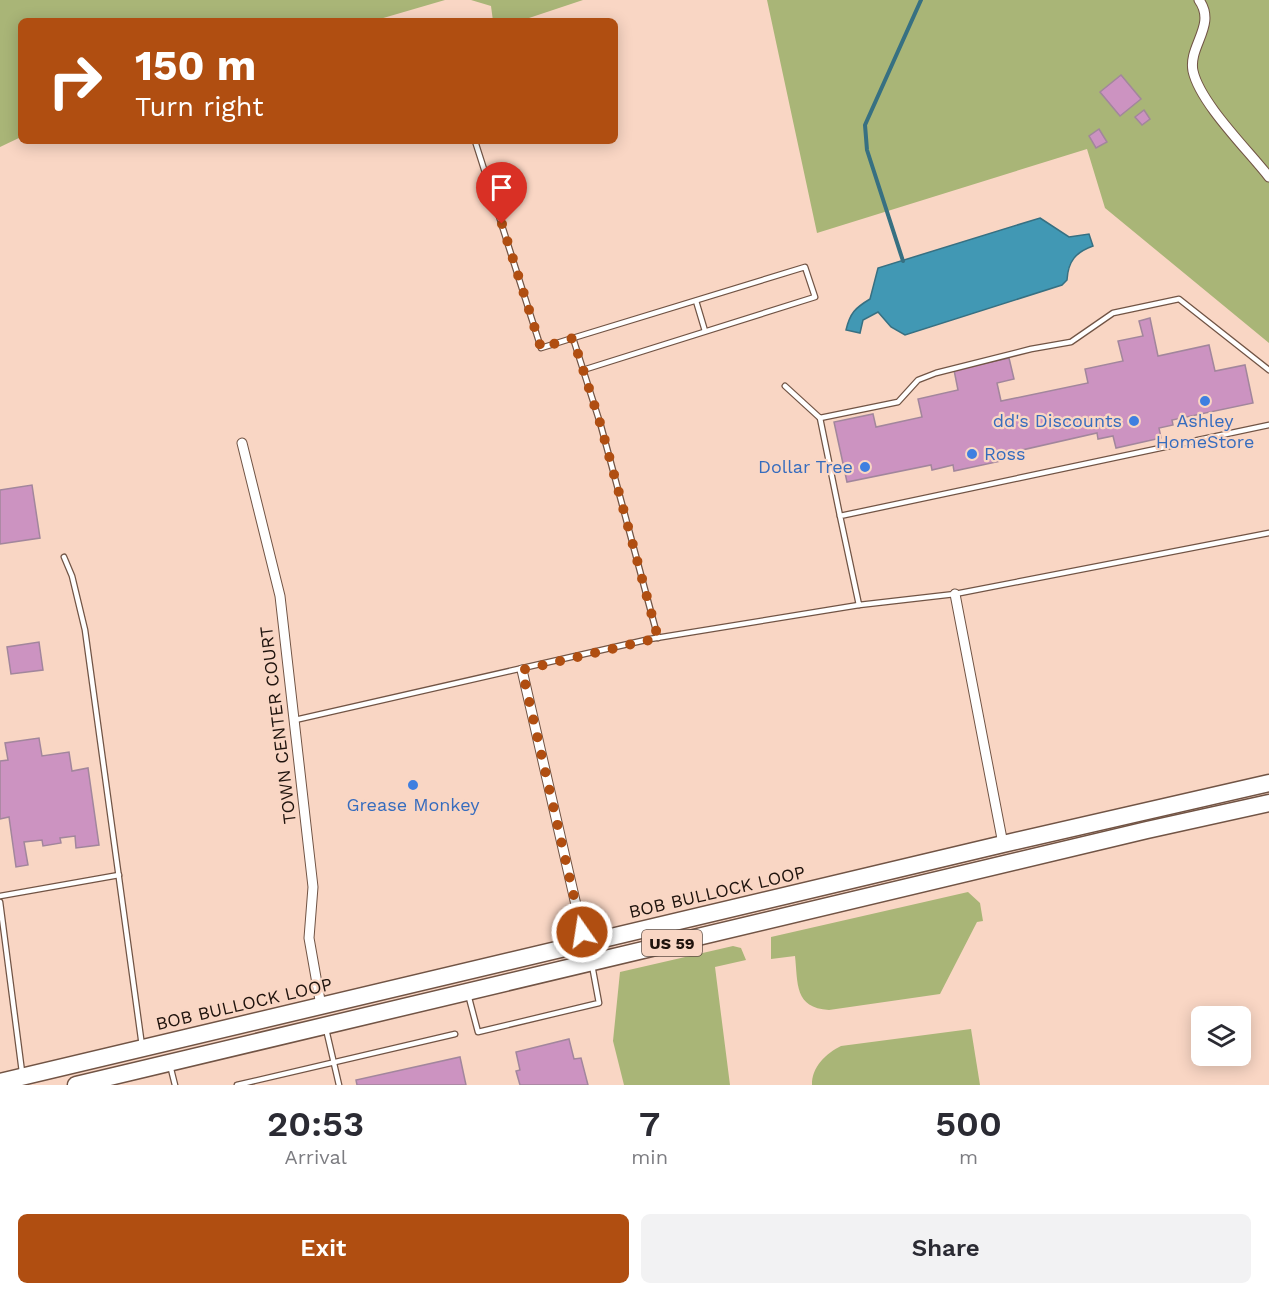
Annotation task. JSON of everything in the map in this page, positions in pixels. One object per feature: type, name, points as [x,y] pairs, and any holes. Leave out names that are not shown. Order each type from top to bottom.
[{"type":"highway","name":"BOB BULLOCK LOOP","points":[[0,1082],[27,1081],[142,1049],[321,1006],[1269,783]]},
{"type":"highway","name":"US 59","points":[[76,1085],[1135,832],[1269,803]]},
{"type":"highway","points":[[591,962],[595,954],[601,951],[630,943],[691,919]]},
{"type":"highway","points":[[498,984],[521,970],[574,956],[585,944]]},
{"type":"highway","points":[[27,1081],[185,1048],[246,1024]]},
{"type":"street","points":[[1203,1],[1205,24],[1192,65],[1196,81],[1209,102],[1269,177]]},
{"type":"street","name":"TOWN CENTER COURT","points":[[242,443],[280,596],[313,887],[309,938],[321,1006]]},
{"type":"street","points":[[954,594],[1003,844]]},
{"type":"street","points":[[522,670],[585,944]]},
{"type":"lane","points":[[476,144],[541,348],[805,267],[815,297],[583,370]]},
{"type":"lane","points":[[820,418],[898,402],[918,380],[936,373],[1071,342],[1113,313],[1179,299],[1269,370]]},
{"type":"lane","points":[[696,301],[705,332]]},
{"type":"lane","points":[[573,338],[601,426],[658,638]]},
{"type":"lane","points":[[785,386],[820,418],[859,605]]},
{"type":"lane","points":[[840,516],[1269,425]]},
{"type":"lane","points":[[295,720],[658,638],[859,605],[954,594],[1269,533]]},
{"type":"lane","points":[[64,557],[72,576],[85,630],[119,875],[135,1011],[142,1049]]},
{"type":"lane","points":[[0,896],[119,875]]},
{"type":"lane","points":[[0,902],[27,1081]]},
{"type":"lane","points":[[467,992],[478,1032],[598,1003],[591,962]]},
{"type":"lane","points":[[325,1025],[339,1085]]},
{"type":"lane","points":[[237,1085],[455,1034]]},
{"type":"lane","points":[[169,1062],[175,1085]]},
{"type":"green space","points":[[0,0],[445,0],[383,18],[18,18],[18,138],[0,147]]},
{"type":"green space","points":[[471,0],[583,0],[529,18],[493,18],[491,6]]},
{"type":"green space","points":[[767,0],[1269,0],[1269,343],[1105,208],[1087,149],[817,233]]},
{"type":"green space","points":[[968,892],[980,903],[983,921],[977,922],[940,994],[829,1010],[818,1008],[809,1005],[800,992],[795,956],[771,959],[771,937]]},
{"type":"green space","points":[[733,946],[741,948],[746,960],[715,967],[730,1085],[624,1085],[613,1041],[620,972]]},
{"type":"green space","points":[[971,1029],[980,1085],[812,1085],[814,1073],[820,1062],[841,1046]]},
{"type":"water","points":[[1040,218],[1069,237],[1089,234],[1093,246],[1074,258],[1067,280],[1062,285],[905,335],[891,327],[878,312],[863,320],[860,333],[846,330],[854,312],[870,299],[878,268]]},
{"type":"building","points":[[1121,75],[1141,99],[1120,116],[1100,92]]},
{"type":"building","points":[[1144,110],[1150,119],[1142,125],[1135,117]]},
{"type":"building","points":[[1099,129],[1107,142],[1096,148],[1089,136]]},
{"type":"building","points":[[1150,318],[1158,356],[1209,345],[1215,371],[1245,365],[1253,403],[1172,420],[1173,425],[1159,428],[1161,438],[1116,448],[1113,436],[1098,439],[1097,433],[1000,455],[1001,461],[954,471],[953,465],[932,470],[931,465],[847,482],[834,422],[873,414],[876,427],[922,417],[918,399],[958,390],[954,370],[1009,358],[1014,379],[997,383],[1001,401],[1088,383],[1085,369],[1123,361],[1118,341],[1143,336],[1139,321]]},
{"type":"building","points":[[32,485],[40,538],[0,544],[0,490]]},
{"type":"building","points":[[39,642],[43,670],[11,674],[7,647]]},
{"type":"building","points":[[39,738],[42,756],[69,752],[72,771],[88,768],[99,845],[76,848],[75,836],[60,838],[61,843],[43,846],[42,840],[24,842],[28,865],[16,867],[9,817],[0,819],[0,761],[8,760],[5,743]]},
{"type":"building","points":[[569,1039],[574,1059],[581,1058],[588,1085],[520,1085],[516,1071],[520,1070],[516,1052]]},
{"type":"building","points":[[460,1057],[466,1085],[357,1085],[356,1080]]},
{"type":"waterway","points":[[903,261],[867,150],[865,125],[921,0]]},
{"type":"place","name":"Ashley HomeStore","points":[[1205,401]]},
{"type":"place","name":"dd's Discounts","points":[[1134,421]]},
{"type":"place","name":"Ross","points":[[972,454]]},
{"type":"place","name":"Dollar Tree","points":[[865,467]]},
{"type":"place","name":"Grease Monkey","points":[[413,785]]},
{"type":"route","points":[[502,224],[541,348],[573,338],[601,426],[658,638],[522,670],[582,932]]}]
